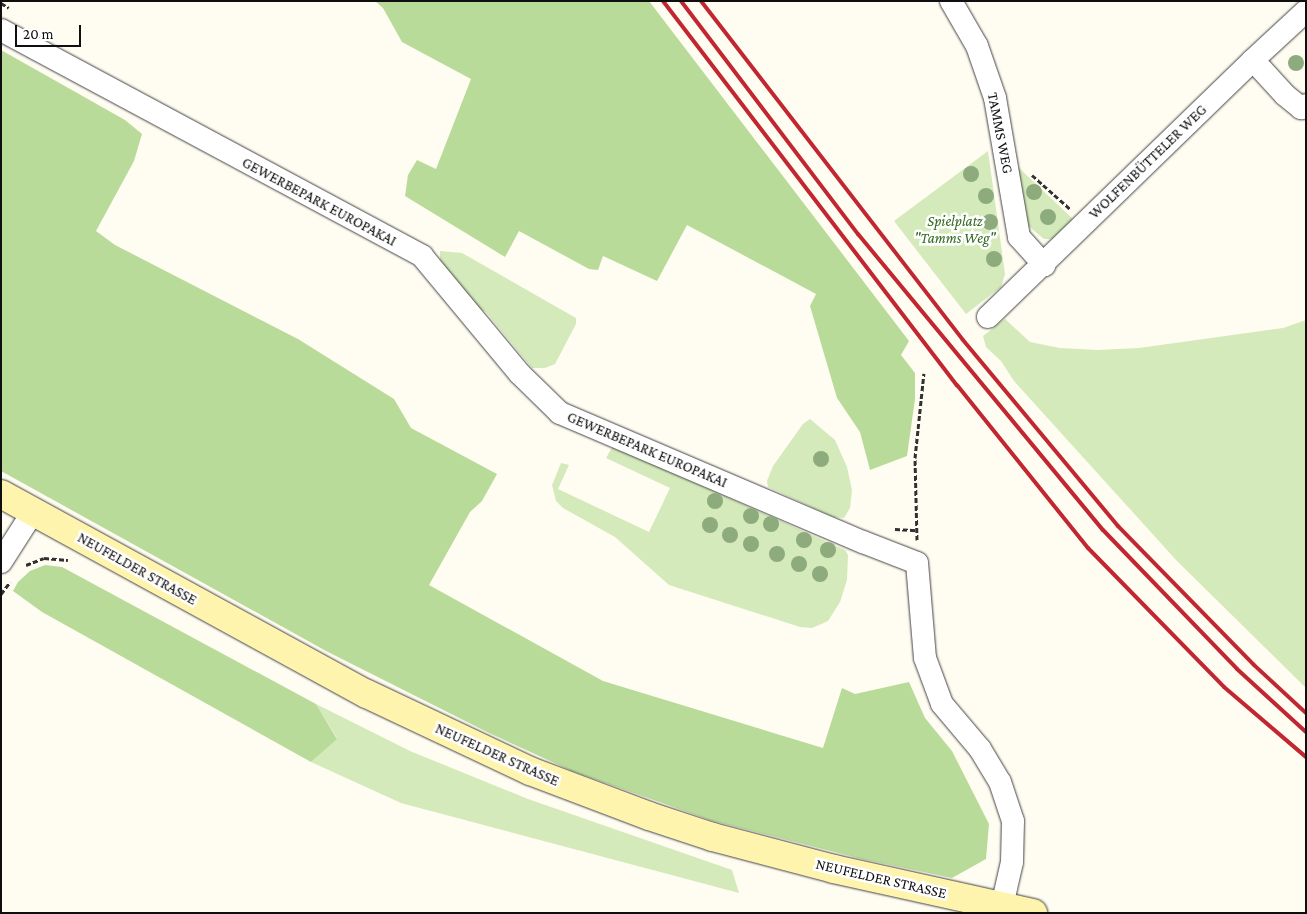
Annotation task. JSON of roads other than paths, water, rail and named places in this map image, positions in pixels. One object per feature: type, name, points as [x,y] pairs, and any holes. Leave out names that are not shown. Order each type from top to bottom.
[{"type":"street","name":"TAMMS WEG","points":[[951,1],[977,46],[995,98],[1019,237],[1044,265]]},
{"type":"street","name":"WOLFENBÜTTELER WEG","points":[[988,317],[1306,11]]},
{"type":"street","name":"GEWERBEPARK EUROPAKAI","points":[[1,30],[422,256],[520,374],[560,413],[863,542],[917,563],[925,658],[942,704],[980,749],[1000,782],[1013,820],[1012,862],[1002,906]]},
{"type":"street","points":[[1253,60],[1285,95],[1302,108],[1306,105]]},
{"type":"street","name":"NEUFELDER STRASSE","points":[[2,495],[367,694],[530,771],[649,816],[713,837],[834,869],[1033,913]]},
{"type":"street","points":[[6,572],[33,512]]},
{"type":"railway","points":[[663,1],[957,385],[1088,548],[1224,687],[1306,757]]},
{"type":"railway","points":[[681,1],[858,234],[1103,530],[1237,669],[1306,732]]},
{"type":"railway","points":[[701,1],[963,340],[1118,526],[1254,665],[1306,713]]},
{"type":"park label","name":"Spielplatz \"Tamms Weg\"","points":[[955,230]]}]
